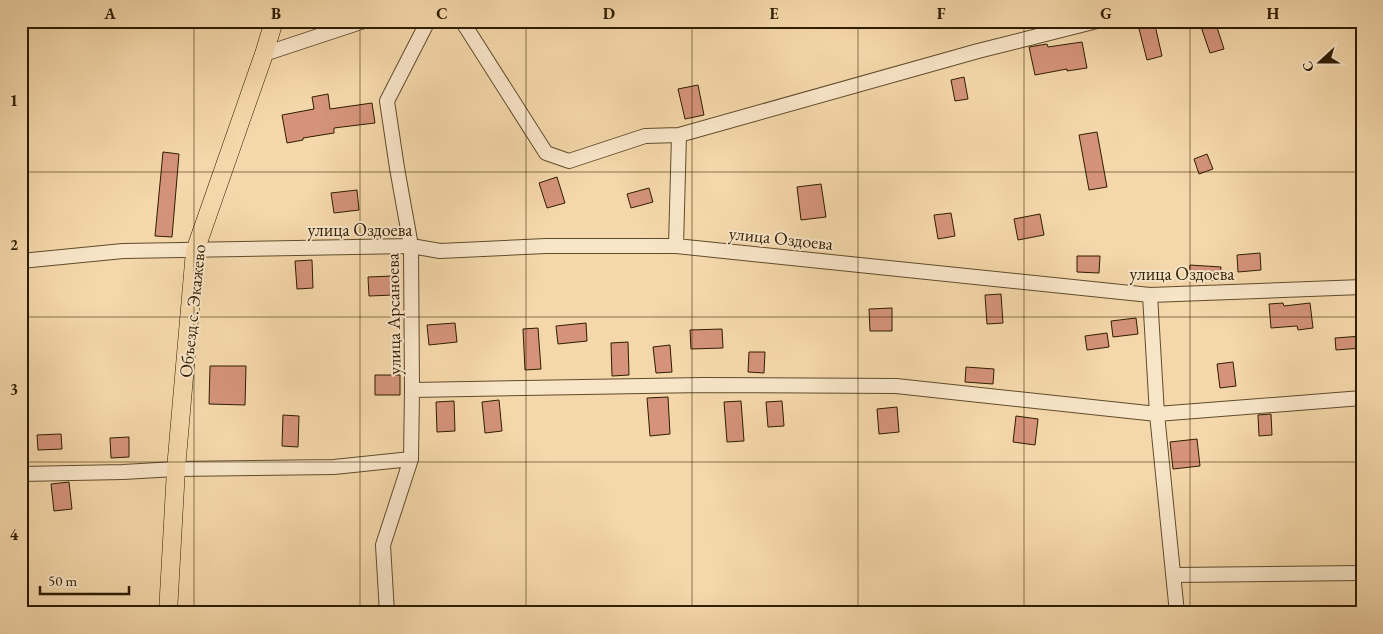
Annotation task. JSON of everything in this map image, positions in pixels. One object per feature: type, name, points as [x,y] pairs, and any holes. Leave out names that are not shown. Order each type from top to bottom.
[{"type":"main road","name":"Объезд с. Экажево","points":[[168,613],[176,469],[195,251],[274,21]]},
{"type":"street","points":[[264,54],[364,21]]},
{"type":"street","name":"улица Арсаноева","points":[[387,613],[383,545],[411,459],[412,390],[411,246],[387,101],[428,21]]},
{"type":"street","points":[[462,21],[546,153],[569,160],[645,136],[678,135],[978,51],[1097,21]]},
{"type":"street","points":[[676,246],[678,135]]},
{"type":"street","name":"улица Оздоева","points":[[21,261],[123,251],[411,246],[440,251],[546,246],[676,246],[1150,295],[1362,287]]},
{"type":"street","points":[[1150,295],[1157,414],[1177,613]]},
{"type":"street","points":[[412,390],[703,385],[896,386],[1157,414],[1362,398]]},
{"type":"street","points":[[21,474],[176,469],[334,467],[411,459]]},
{"type":"street","points":[[1173,575],[1362,573]]},
{"type":"building","points":[[1137,21],[1154,21],[1162,56],[1147,60]]},
{"type":"building","points":[[1199,21],[1215,21],[1224,49],[1210,53]]},
{"type":"building","points":[[1082,42],[1087,68],[1067,71],[1067,69],[1035,75],[1029,47],[1047,44],[1048,47]]},
{"type":"building","points":[[964,77],[968,99],[955,101],[951,80]]},
{"type":"building","points":[[698,85],[704,115],[685,119],[678,89]]},
{"type":"building","points":[[328,94],[330,109],[372,103],[375,123],[334,128],[334,133],[303,138],[303,140],[287,143],[282,115],[314,109],[312,97]]},
{"type":"building","points":[[1097,132],[1107,187],[1089,190],[1079,135]]},
{"type":"building","points":[[163,152],[179,154],[172,237],[155,236]]},
{"type":"building","points":[[1207,154],[1213,169],[1199,174],[1194,159]]},
{"type":"building","points":[[557,177],[565,203],[547,208],[539,183]]},
{"type":"building","points":[[821,184],[826,217],[801,220],[797,187]]},
{"type":"building","points":[[649,188],[653,202],[631,208],[627,194]]},
{"type":"building","points":[[357,190],[359,210],[334,213],[331,193]]},
{"type":"building","points":[[951,213],[955,236],[938,239],[934,215]]},
{"type":"building","points":[[1040,214],[1044,235],[1018,240],[1014,219]]},
{"type":"building","points":[[1260,253],[1261,270],[1238,272],[1237,255]]},
{"type":"building","points":[[1077,256],[1100,256],[1099,273],[1077,272]]},
{"type":"building","points":[[312,260],[313,288],[297,289],[295,261]]},
{"type":"building","points":[[1190,265],[1221,267],[1220,281],[1189,279]]},
{"type":"building","points":[[393,276],[394,295],[369,296],[368,277]]},
{"type":"building","points":[[1001,294],[1003,323],[987,324],[985,295]]},
{"type":"building","points":[[1283,303],[1284,306],[1310,303],[1313,328],[1298,330],[1297,326],[1271,328],[1269,304]]},
{"type":"building","points":[[892,308],[892,331],[870,331],[869,309]]},
{"type":"building","points":[[1136,318],[1138,334],[1113,337],[1111,321]]},
{"type":"building","points":[[455,323],[457,342],[429,345],[427,325]]},
{"type":"building","points":[[586,323],[587,341],[558,344],[556,326]]},
{"type":"building","points":[[538,328],[541,369],[525,370],[523,329]]},
{"type":"building","points":[[722,329],[723,348],[691,349],[690,330]]},
{"type":"building","points":[[1107,333],[1109,347],[1087,350],[1085,336]]},
{"type":"building","points":[[1362,336],[1362,348],[1336,350],[1335,338]]},
{"type":"building","points":[[628,342],[629,375],[612,376],[611,343]]},
{"type":"building","points":[[670,345],[672,372],[656,373],[653,347]]},
{"type":"building","points":[[749,352],[765,352],[764,373],[748,372]]},
{"type":"building","points":[[1233,362],[1236,386],[1220,388],[1217,364]]},
{"type":"building","points":[[210,366],[246,366],[245,405],[209,404]]},
{"type":"building","points":[[966,367],[994,369],[993,384],[965,382]]},
{"type":"building","points":[[375,375],[400,375],[400,395],[375,395]]},
{"type":"building","points":[[668,397],[670,434],[650,436],[647,398]]},
{"type":"building","points":[[499,400],[502,431],[485,433],[482,402]]},
{"type":"building","points":[[454,401],[455,431],[437,432],[436,402]]},
{"type":"building","points":[[741,401],[744,441],[727,442],[724,402]]},
{"type":"building","points":[[782,401],[784,426],[768,427],[766,402]]},
{"type":"building","points":[[897,407],[899,432],[879,434],[877,409]]},
{"type":"building","points":[[1271,414],[1272,435],[1259,436],[1258,415]]},
{"type":"building","points":[[283,415],[299,416],[298,447],[282,446]]},
{"type":"building","points":[[1016,416],[1038,419],[1035,445],[1013,442]]},
{"type":"building","points":[[61,434],[62,449],[38,450],[37,435]]},
{"type":"building","points":[[129,437],[129,457],[111,458],[110,438]]},
{"type":"building","points":[[1197,439],[1200,466],[1173,469],[1170,442]]},
{"type":"building","points":[[69,482],[72,509],[54,511],[51,484]]}]
